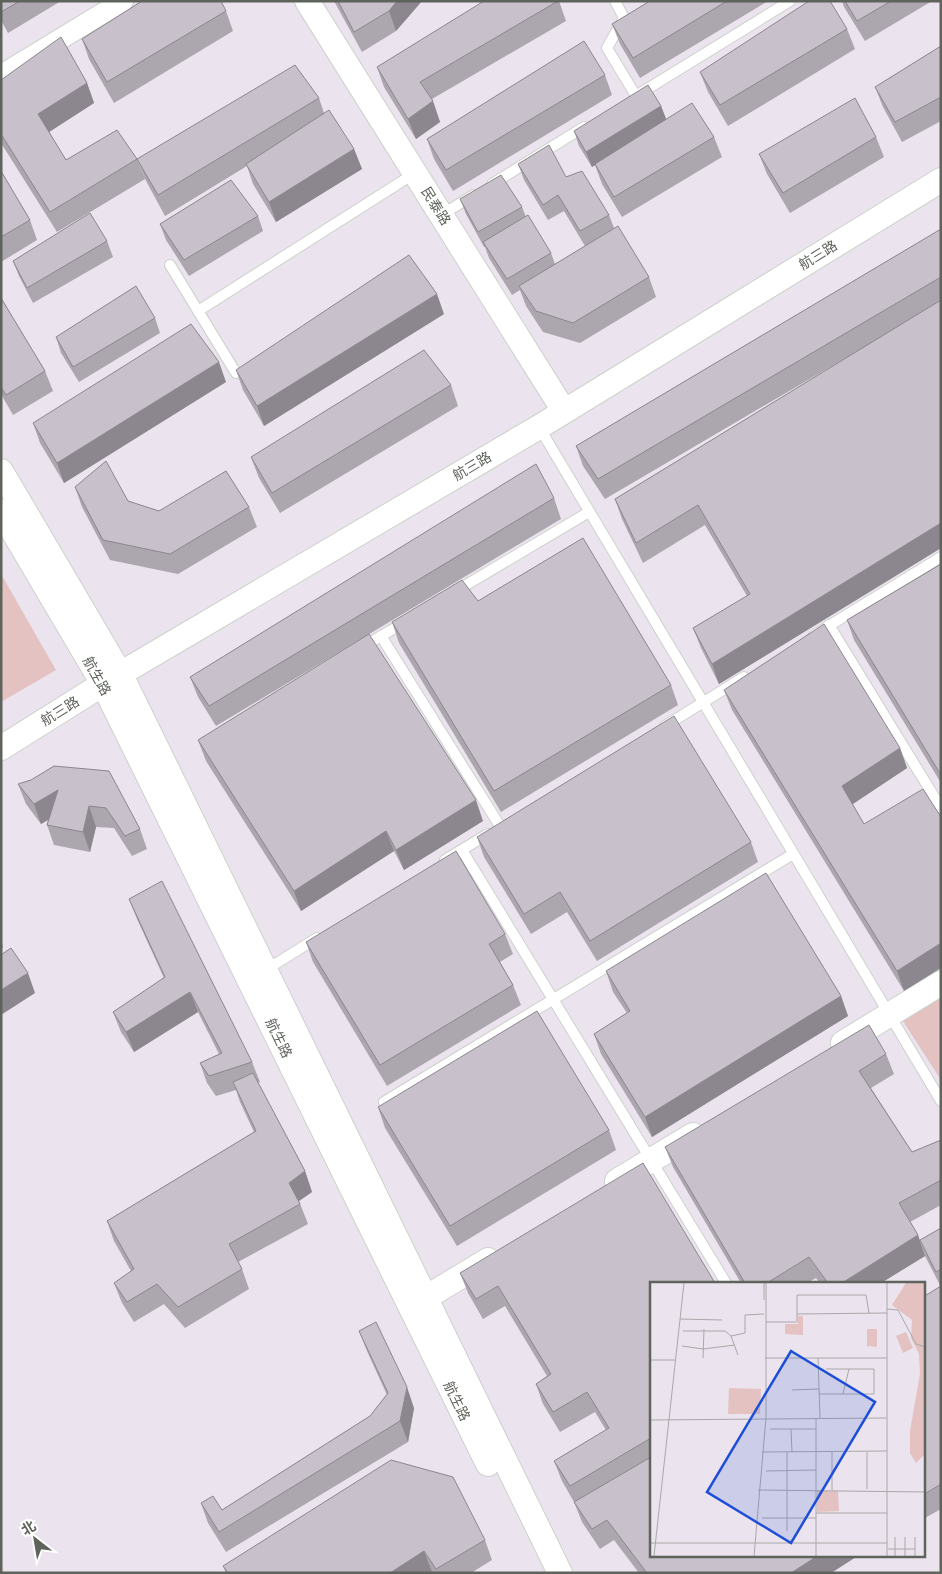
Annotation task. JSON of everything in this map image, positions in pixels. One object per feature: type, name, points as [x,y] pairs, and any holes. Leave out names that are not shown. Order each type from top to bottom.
[{"type":"street","points":[[1,75],[123,1]]},
{"type":"street","name":"民泰路","points":[[307,1],[564,411]]},
{"type":"street","name":"航三路","points":[[1,748],[538,427],[941,180]]},
{"type":"street","points":[[1,471],[112,680]]},
{"type":"street","name":"航生路","points":[[1,511],[112,680],[418,1303],[542,1573]]},
{"type":"street","points":[[821,1056],[941,983]]},
{"type":"street","points":[[601,1191],[711,1124]]},
{"type":"street","points":[[509,1247],[418,1303],[560,1573]]},
{"type":"lane","points":[[615,1],[624,18],[607,48],[632,98],[790,1]]},
{"type":"lane","points":[[441,215],[594,122]]},
{"type":"lane","points":[[198,311],[415,173]]},
{"type":"lane","points":[[170,265],[236,373]]},
{"type":"lane","points":[[538,427],[941,1101]]},
{"type":"lane","points":[[448,596],[589,512]]},
{"type":"lane","points":[[804,641],[941,557]]},
{"type":"lane","points":[[348,656],[414,616]]},
{"type":"lane","points":[[829,626],[941,808]]},
{"type":"lane","points":[[381,636],[505,823],[437,865]]},
{"type":"lane","points":[[652,733],[753,672]]},
{"type":"lane","points":[[462,850],[725,1282]]},
{"type":"lane","points":[[384,1102],[793,854]]},
{"type":"lane","points":[[258,975],[331,930]]},
{"type":"shaded area","points":[[1,574],[56,670],[1,702]]},
{"type":"shaded area","points":[[941,994],[941,1080],[901,1018]]},
{"type":"building","points":[[1,1],[20,1],[1,12]]},
{"type":"building","points":[[142,1],[221,1],[226,11],[107,82],[82,39]]},
{"type":"building","points":[[338,1],[397,1],[389,11],[354,32]]},
{"type":"building","points":[[484,1],[558,1],[420,82],[433,101],[408,119],[377,67]]},
{"type":"building","points":[[650,1],[727,1],[633,58],[612,24]]},
{"type":"building","points":[[809,1],[830,1],[847,29],[720,105],[700,72]]},
{"type":"building","points":[[845,1],[891,1],[857,21]]},
{"type":"building","points":[[61,37],[87,83],[38,114],[66,160],[117,130],[137,159],[50,212],[1,134],[1,80]]},
{"type":"building","points":[[584,41],[605,75],[446,170],[427,139]]},
{"type":"building","points":[[941,46],[941,97],[895,122],[875,87]]},
{"type":"building","points":[[295,65],[319,98],[158,195],[137,159]]},
{"type":"building","points":[[648,85],[661,106],[586,152],[574,131]]},
{"type":"building","points":[[855,98],[876,137],[783,193],[759,154]]},
{"type":"building","points":[[692,103],[714,137],[614,197],[595,164]]},
{"type":"building","points":[[329,110],[354,149],[269,202],[246,164]]},
{"type":"building","points":[[549,145],[566,177],[582,171],[609,215],[580,231],[558,195],[543,205],[518,164]]},
{"type":"building","points":[[1,171],[30,220],[1,237]]},
{"type":"building","points":[[501,175],[522,207],[478,232],[460,199]]},
{"type":"building","points":[[231,180],[258,216],[184,260],[160,224]]},
{"type":"building","points":[[90,213],[107,241],[27,288],[13,261]]},
{"type":"building","points":[[528,215],[551,253],[507,279],[483,242]]},
{"type":"building","points":[[618,226],[649,277],[573,323],[536,311],[519,286]]},
{"type":"building","points":[[941,229],[941,277],[598,479],[576,446]]},
{"type":"building","points":[[409,255],[437,294],[257,406],[236,370]]},
{"type":"building","points":[[136,286],[155,318],[73,367],[56,337]]},
{"type":"building","points":[[1,298],[45,371],[6,395],[1,387]]},
{"type":"building","points":[[941,300],[941,523],[712,664],[693,628],[750,594],[698,505],[636,543],[615,499]]},
{"type":"building","points":[[191,324],[219,362],[57,463],[33,423]]},
{"type":"building","points":[[424,350],[451,385],[272,493],[251,457]]},
{"type":"building","points":[[106,461],[128,501],[159,511],[226,471],[249,507],[170,554],[103,540],[75,487]]},
{"type":"building","points":[[536,464],[554,498],[209,706],[190,677]]},
{"type":"building","points":[[583,538],[671,685],[494,791],[392,622],[462,580],[478,601]]},
{"type":"building","points":[[941,564],[941,775],[847,620]]},
{"type":"building","points":[[824,624],[900,748],[842,786],[864,824],[923,789],[941,817],[941,943],[897,971],[724,690]]},
{"type":"building","points":[[369,634],[476,800],[396,850],[386,831],[294,891],[198,740]]},
{"type":"building","points":[[674,716],[751,842],[590,941],[560,892],[524,914],[477,837]]},
{"type":"building","points":[[54,766],[109,771],[140,829],[125,836],[106,808],[89,806],[83,832],[47,825],[58,790],[34,804],[18,784],[31,780]]},
{"type":"building","points":[[456,851],[505,934],[489,944],[513,985],[380,1065],[306,942]]},
{"type":"building","points":[[766,873],[841,996],[645,1117],[594,1034],[630,1011],[606,971]]},
{"type":"building","points":[[162,881],[252,1062],[209,1076],[200,1063],[222,1053],[190,992],[126,1032],[113,1012],[165,977],[129,899]]},
{"type":"building","points":[[11,948],[28,973],[1,990],[1,955]]},
{"type":"building","points":[[537,1011],[609,1130],[450,1226],[378,1107]]},
{"type":"building","points":[[869,1025],[886,1054],[859,1071],[912,1152],[941,1140],[941,1180],[899,1203],[918,1235],[844,1282],[827,1282],[809,1257],[769,1282],[744,1282],[665,1147]]},
{"type":"building","points":[[253,1073],[305,1171],[289,1183],[300,1204],[229,1244],[242,1269],[178,1307],[157,1284],[127,1302],[114,1283],[134,1269],[107,1221],[256,1131],[233,1082]]},
{"type":"building","points":[[643,1163],[714,1282],[650,1282],[650,1439],[570,1486],[554,1461],[609,1428],[587,1392],[553,1412],[536,1384],[551,1374],[498,1286],[476,1299],[460,1273]]},
{"type":"building","points":[[941,1228],[941,1269],[936,1272],[920,1240]]},
{"type":"building","points":[[941,1286],[941,1484],[924,1494],[924,1296]]},
{"type":"building","points":[[376,1322],[407,1387],[400,1421],[219,1532],[201,1503],[213,1496],[222,1510],[370,1416],[388,1393],[359,1331]]},
{"type":"building","points":[[650,1458],[650,1556],[817,1556],[791,1573],[647,1573],[607,1520],[592,1529],[574,1502]]},
{"type":"building","points":[[391,1460],[453,1477],[485,1540],[436,1569],[424,1551],[390,1573],[228,1573],[223,1566]]}]
